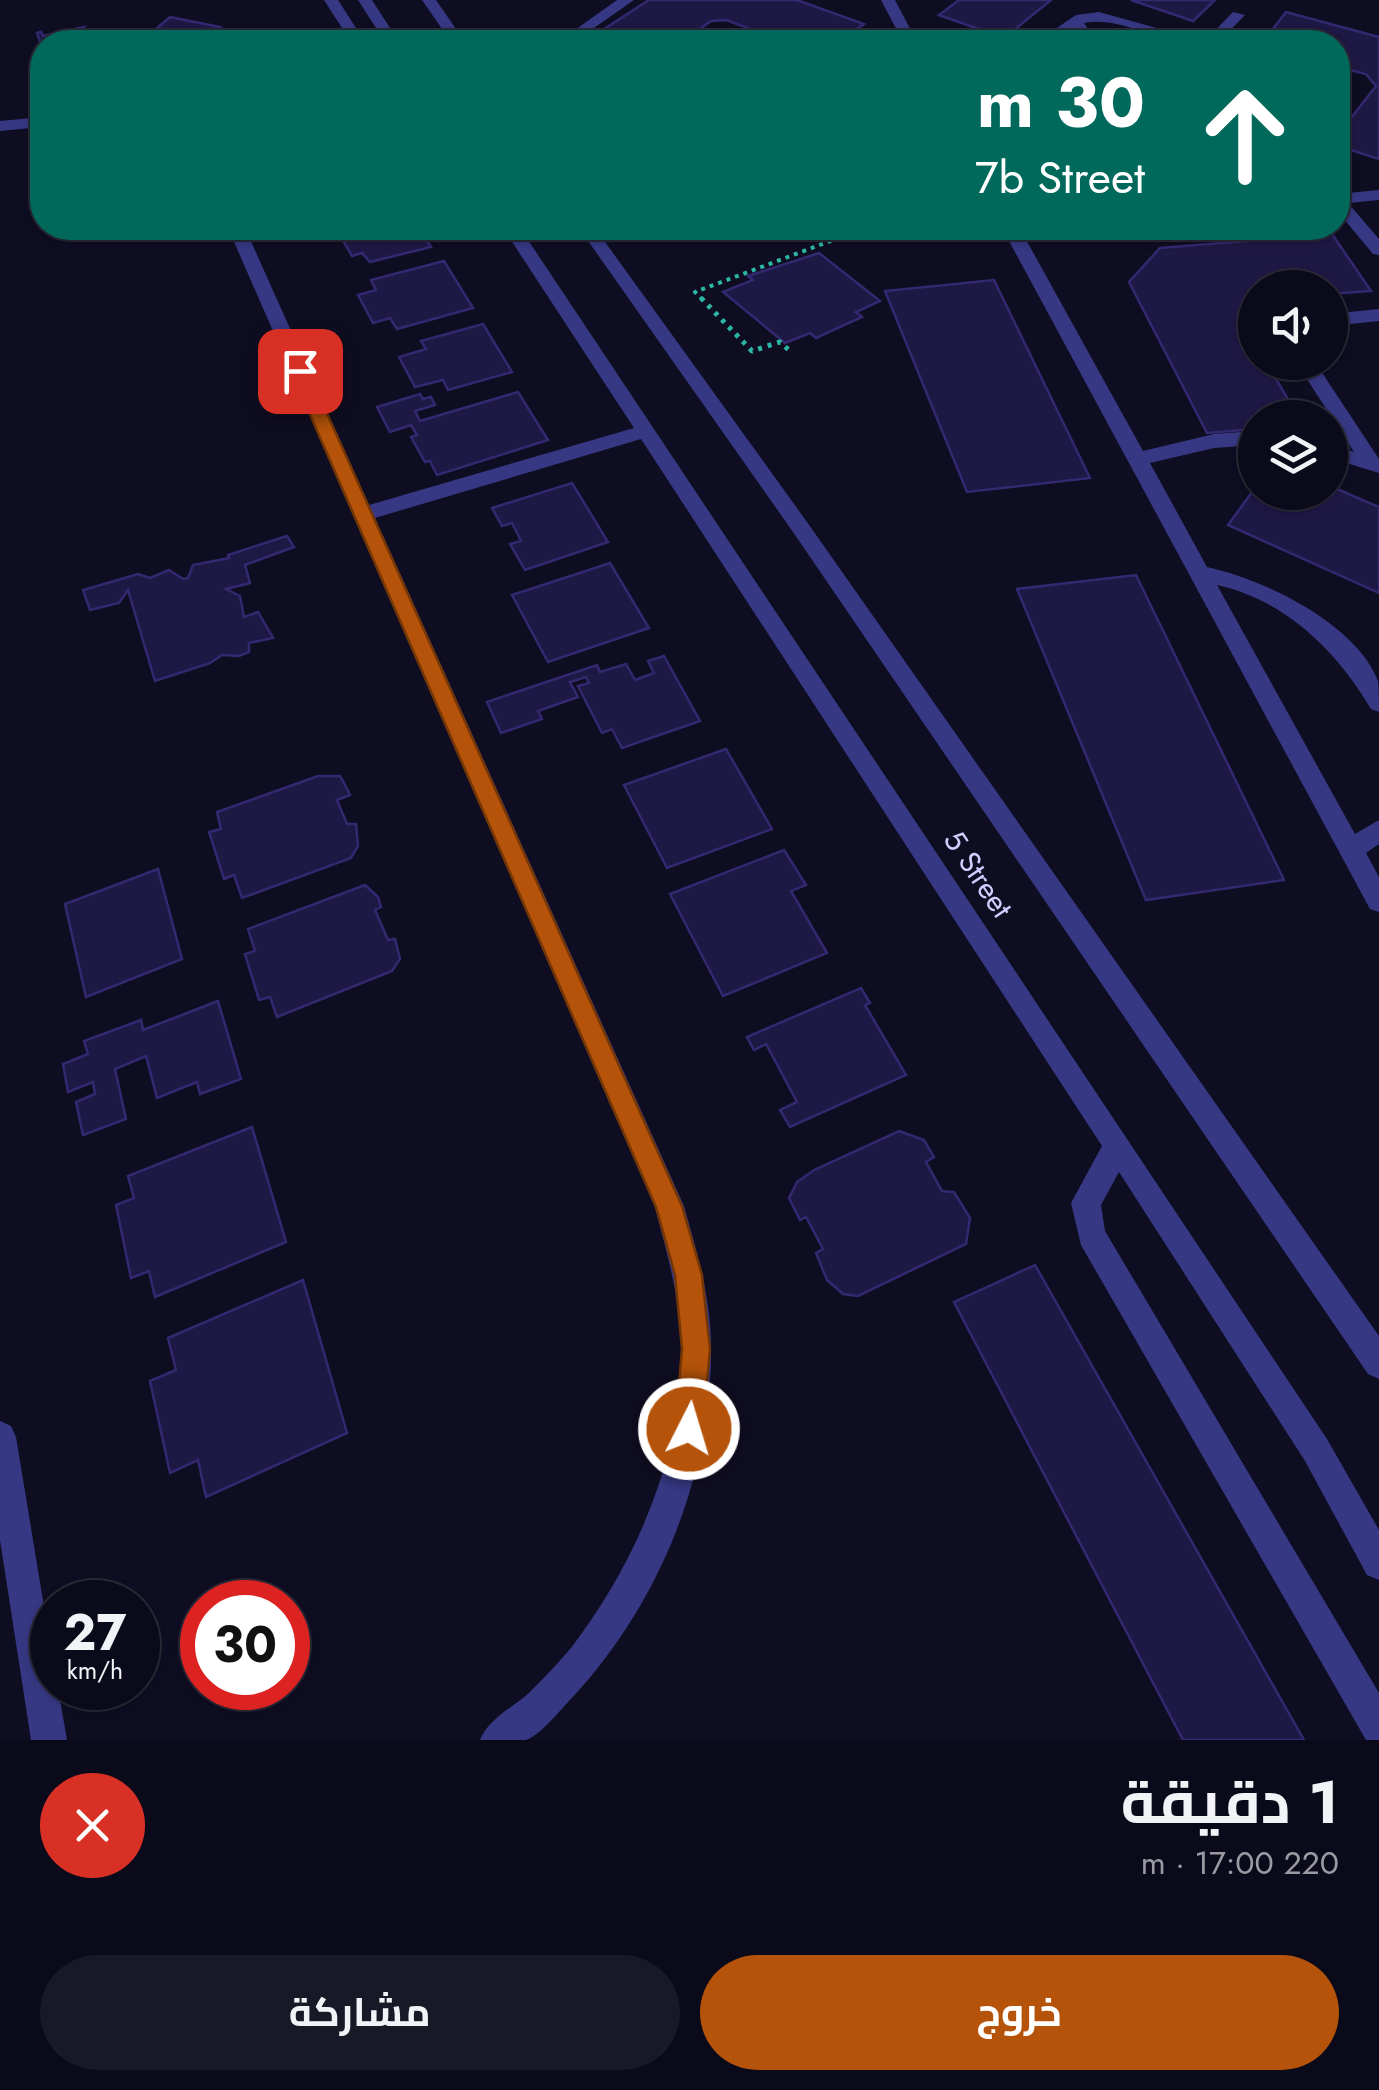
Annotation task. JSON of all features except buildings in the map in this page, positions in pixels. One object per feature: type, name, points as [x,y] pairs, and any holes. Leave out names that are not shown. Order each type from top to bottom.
[{"type":"street","points":[[330,0],[350,30]]},
{"type":"street","points":[[365,0],[384,30]]},
{"type":"street","points":[[428,0],[449,30]]},
{"type":"street","points":[[583,30],[627,0]]},
{"type":"street","points":[[888,0],[904,30]]},
{"type":"street","points":[[1063,30],[1099,16],[1149,30]]},
{"type":"street","points":[[1223,30],[1238,16]]},
{"type":"street","points":[[1076,22],[1082,30]]},
{"type":"street","points":[[0,126],[30,123]]},
{"type":"street","points":[[1350,198],[1379,194]]},
{"type":"street","points":[[1350,215],[1379,250]]},
{"type":"street","points":[[241,240],[669,1206],[689,1275],[696,1349],[689,1429],[668,1510],[630,1591],[578,1666],[498,1740]]},
{"type":"street","name":"5 Street","points":[[520,240],[1316,1450],[1379,1564]]},
{"type":"street","name":"5 Street","points":[[596,240],[800,527],[1379,1363]]},
{"type":"street","points":[[1017,240],[1379,901]]},
{"type":"street","points":[[1348,318],[1379,314]]},
{"type":"street","points":[[1317,380],[1376,466]]},
{"type":"street","points":[[363,514],[645,431]]},
{"type":"street","points":[[1137,459],[1238,439]]},
{"type":"street","points":[[1348,457],[1376,466]]},
{"type":"street","points":[[1200,573],[1253,587],[1306,618],[1331,638],[1376,691]]},
{"type":"street","points":[[1352,850],[1379,830]]},
{"type":"street","points":[[1118,1145],[1086,1203],[1090,1234],[1379,1726]]},
{"type":"street","points":[[0,1437],[49,1740]]},
{"type":"path","points":[[790,352],[780,342],[752,351],[695,292],[833,240]]},
{"type":"route","points":[[300,371],[669,1206],[689,1275],[696,1349],[689,1429]]}]
